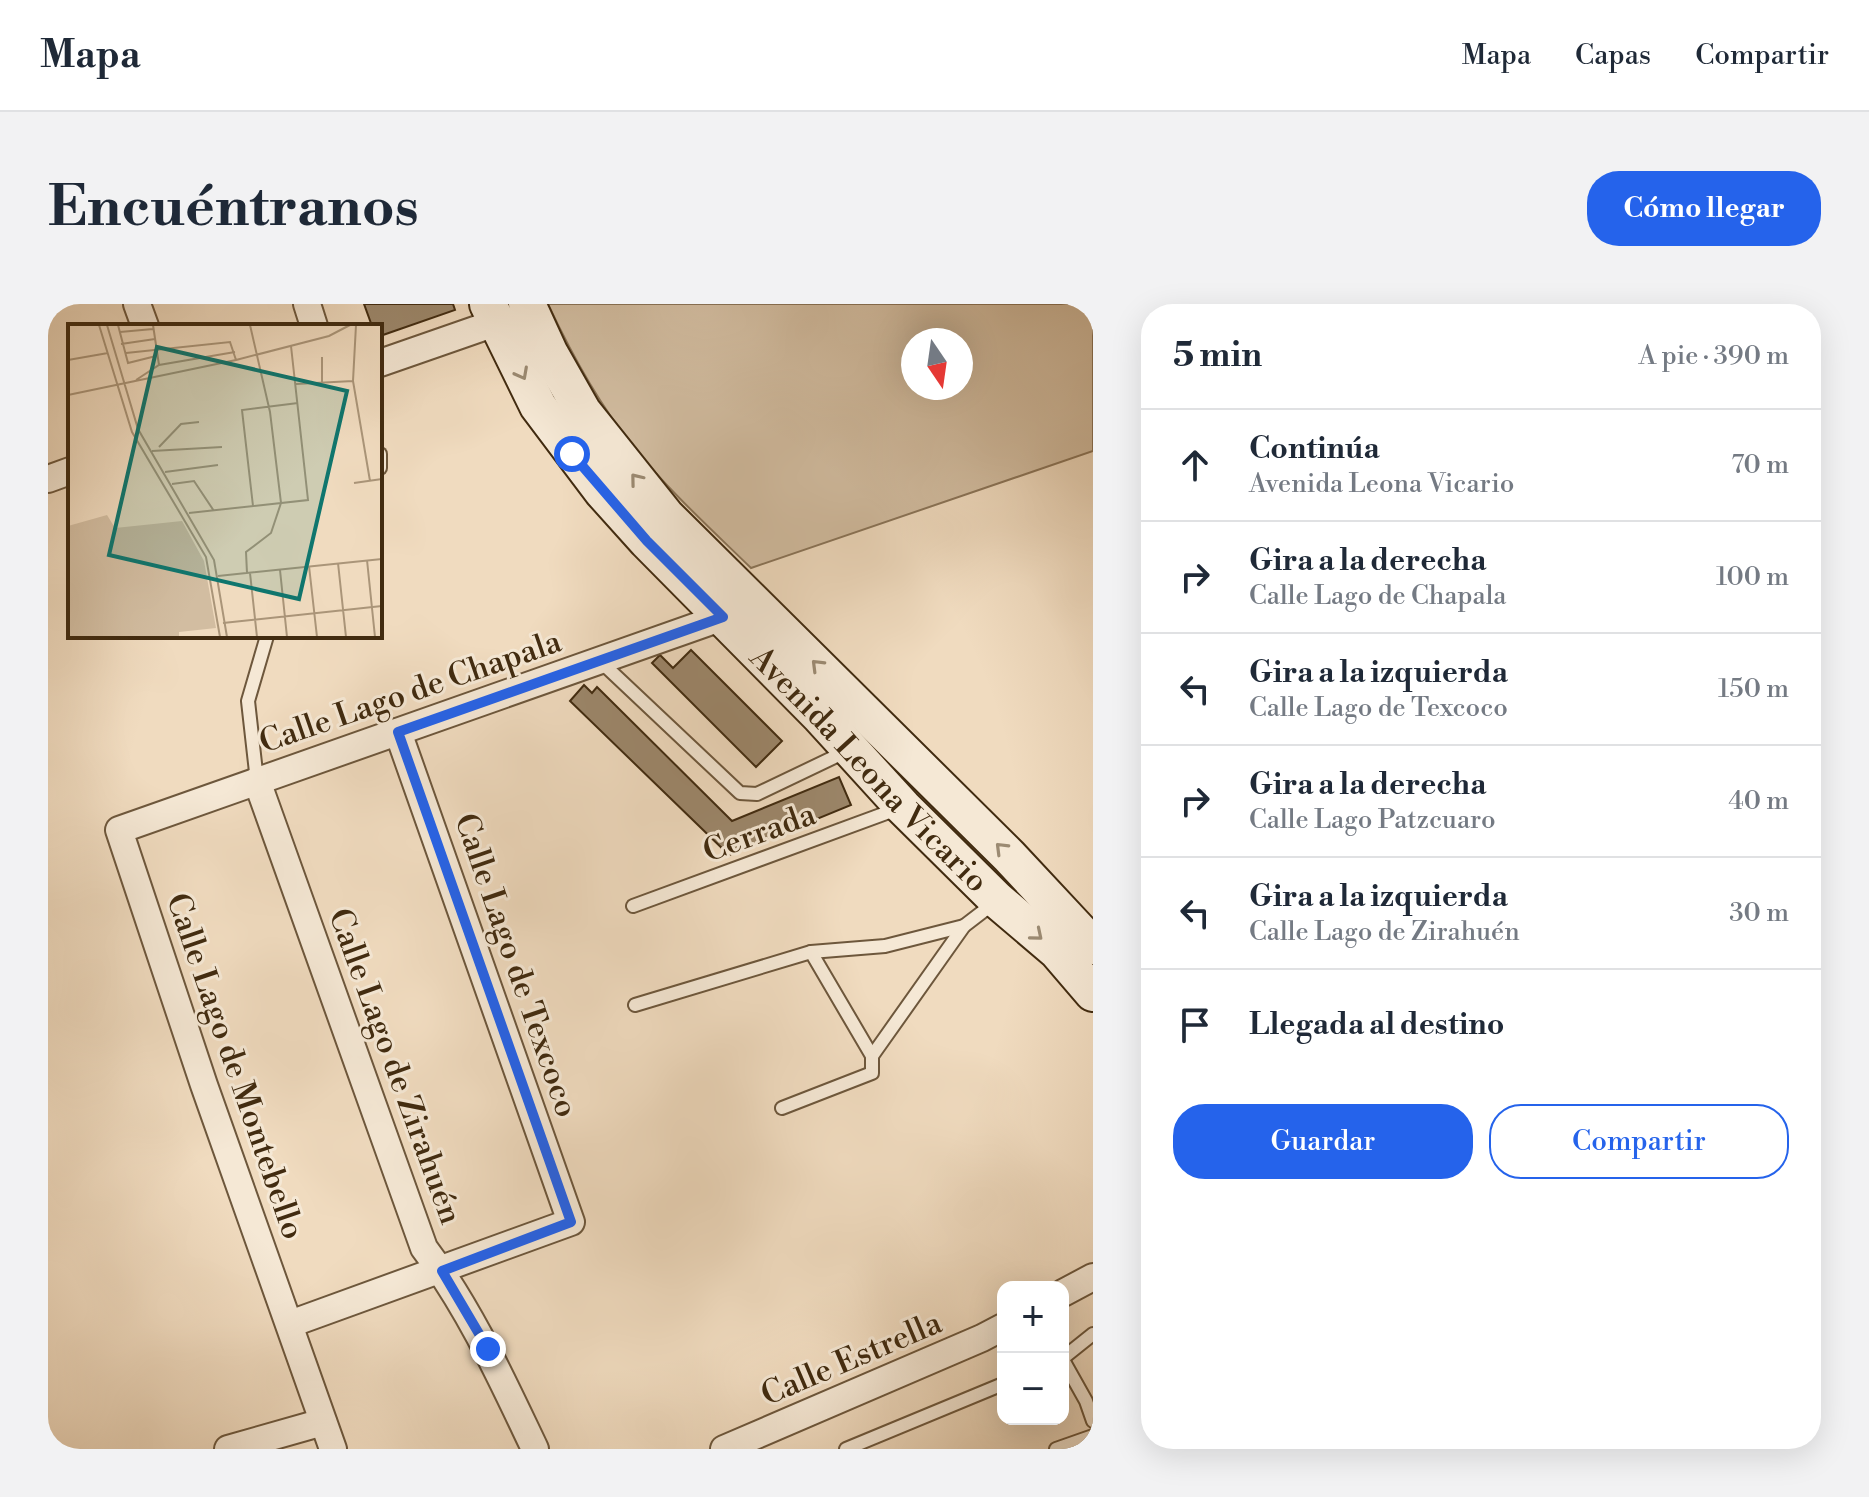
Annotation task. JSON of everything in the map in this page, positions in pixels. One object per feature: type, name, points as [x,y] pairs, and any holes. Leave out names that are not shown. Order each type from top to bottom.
[{"type":"street","points":[[137,304],[144,324]]},
{"type":"street","points":[[307,304],[313,324]]},
{"type":"street","name":"Avenida Leona Vicario","points":[[527,304],[549,352],[583,412],[666,516],[1009,856],[1093,946]]},
{"type":"street","points":[[382,362],[492,313]]},
{"type":"street","name":"Avenida Leona Vicario","points":[[492,313],[538,406],[572,454],[647,541],[903,807],[997,900],[1057,951],[1093,993]]},
{"type":"street","points":[[48,479],[68,472]]},
{"type":"street","name":"Calle Lago de Chapala","points":[[119,830],[723,617]]},
{"type":"street","name":"Calle Lago de Texcoco","points":[[398,732],[571,1222],[442,1271]]},
{"type":"street","name":"Calle Lago de Zirahuén","points":[[257,781],[424,1248],[442,1271],[488,1349],[535,1449]]},
{"type":"street","name":"Calle Lago de Montebello","points":[[119,830],[204,1085],[333,1449]]},
{"type":"street","points":[[290,1324],[442,1271]]},
{"type":"street","points":[[1069,1290],[1093,1277]]},
{"type":"street","name":"Calle Estrella","points":[[724,1449],[997,1330]]},
{"type":"street","points":[[228,1449],[323,1422]]},
{"type":"lane","points":[[257,781],[248,701],[266,638]]},
{"type":"lane","points":[[600,661],[740,793],[757,794],[850,749]]},
{"type":"lane","name":"Cerrada","points":[[633,906],[903,807]]},
{"type":"lane","points":[[872,1056],[964,926],[997,900]]},
{"type":"lane","points":[[635,1005],[811,952],[885,946],[964,926]]},
{"type":"lane","points":[[782,1108],[872,1073],[872,1056],[811,952]]},
{"type":"lane","points":[[1069,1354],[1093,1334]]},
{"type":"lane","points":[[1069,1368],[1090,1399],[1093,1421]]},
{"type":"lane","points":[[846,1449],[997,1386]]},
{"type":"lane","points":[[1056,1449],[1093,1436]]},
{"type":"shaded area","points":[[548,304],[1093,304],[1093,451],[751,568],[646,462],[620,429],[576,359]]},
{"type":"building","points":[[364,304],[453,304],[455,310],[382,335],[382,324],[371,324]]},
{"type":"building","points":[[691,650],[782,741],[756,767],[652,663],[660,655],[673,668]]},
{"type":"building","points":[[584,685],[592,693],[597,687],[732,821],[839,777],[851,805],[729,855],[570,701]]},
{"type":"route","points":[[488,1349],[442,1271],[571,1222],[398,732],[723,617],[647,541],[572,454]]}]
